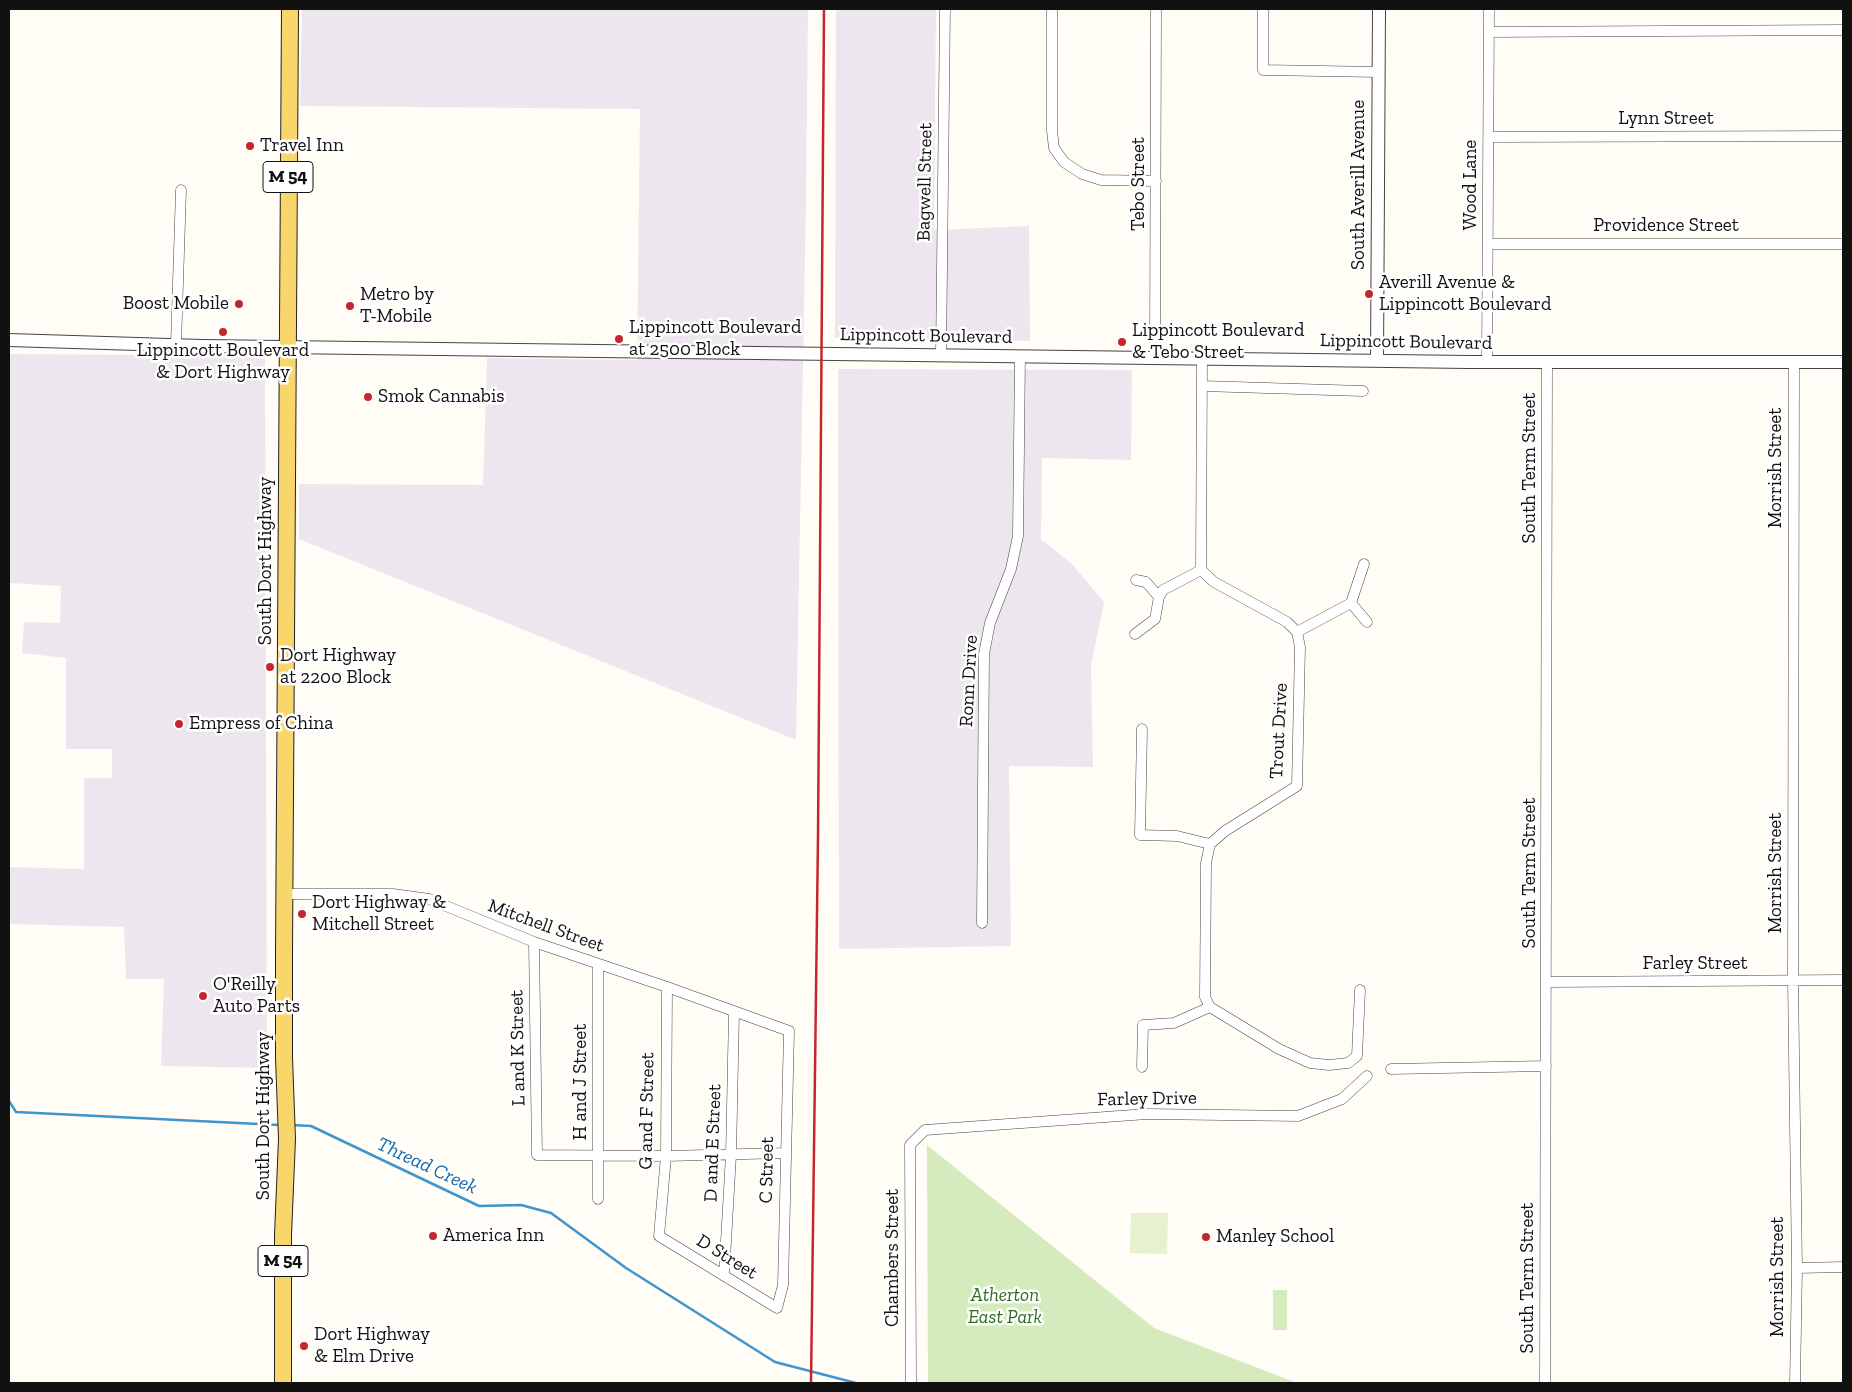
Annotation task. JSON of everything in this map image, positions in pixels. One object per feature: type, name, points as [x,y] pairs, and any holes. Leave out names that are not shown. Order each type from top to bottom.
[{"type":"main road","name":"South Dort Highway","points":[[283,1383],[283,1236],[287,1139],[284,1058],[284,894],[286,346],[290,9]]},
{"type":"street","name":"Bagwell Street","points":[[941,355],[945,9]]},
{"type":"street","points":[[1052,9],[1052,131],[1054,148],[1064,162],[1082,174],[1101,180],[1156,181]]},
{"type":"street","name":"Tebo Street","points":[[1156,9],[1156,358]]},
{"type":"street","points":[[1263,9],[1263,70],[1379,72]]},
{"type":"street","name":"South Averill Avenue","points":[[1377,361],[1379,9]]},
{"type":"street","name":"Wood Lane","points":[[1487,362],[1489,9]]},
{"type":"street","points":[[1489,32],[1843,30]]},
{"type":"street","name":"Lynn Street","points":[[1489,137],[1843,136]]},
{"type":"street","points":[[176,344],[181,190]]},
{"type":"street","name":"Providence Street","points":[[1488,244],[1843,244]]},
{"type":"street","name":"Lippincott Boulevard","points":[[9,340],[286,346],[1202,359],[1487,362],[1843,362]]},
{"type":"street","name":"Ronn Drive","points":[[982,922],[984,654],[990,623],[1011,569],[1018,536],[1020,356]]},
{"type":"street","points":[[1202,359],[1201,570],[1214,582],[1287,622],[1296,632],[1351,603],[1364,564]]},
{"type":"street","name":"South Term Street","points":[[1545,1383],[1548,982],[1547,362]]},
{"type":"street","name":"Morrish Street","points":[[1794,362],[1793,981],[1797,1268],[1795,1383]]},
{"type":"street","points":[[1202,386],[1363,391]]},
{"type":"street","points":[[1135,634],[1155,619],[1161,594],[1201,570]]},
{"type":"street","points":[[1136,580],[1146,582],[1161,594]]},
{"type":"street","points":[[1351,603],[1367,622]]},
{"type":"street","name":"Trout Drive","points":[[1210,844],[1224,831],[1297,786],[1300,647],[1296,632]]},
{"type":"street","points":[[1142,729],[1140,835],[1176,836],[1210,844],[1206,863],[1205,997],[1210,1007],[1279,1049],[1310,1063],[1329,1065],[1348,1063],[1357,1056],[1360,990]]},
{"type":"street","name":"Mitchell Street","points":[[284,894],[393,894],[429,899],[534,942],[789,1030]]},
{"type":"street","name":"L and K Street","points":[[534,942],[537,1155],[599,1155]]},
{"type":"street","name":"H and J Street","points":[[598,964],[598,1199]]},
{"type":"street","name":"Farley Street","points":[[1548,982],[1843,980]]},
{"type":"street","name":"G and F Street","points":[[659,1236],[666,1156],[666,987]]},
{"type":"street","points":[[1142,1068],[1143,1025],[1174,1023],[1210,1007]]},
{"type":"street","name":"D and E Street","points":[[724,1276],[731,1155],[734,1012]]},
{"type":"street","name":"C Street","points":[[777,1308],[783,1285],[789,1030]]},
{"type":"street","points":[[1391,1068],[1546,1066]]},
{"type":"street","name":"Farley Drive","points":[[917,1136],[925,1130],[1147,1114],[1298,1116],[1342,1099],[1367,1076]]},
{"type":"street","name":"Chambers Street","points":[[911,1380],[910,1145],[917,1136]]},
{"type":"street","points":[[599,1155],[666,1156],[785,1153]]},
{"type":"street","name":"D Street","points":[[659,1236],[777,1308]]},
{"type":"street","points":[[1797,1268],[1843,1267]]},
{"type":"shaded area","points":[[302,9],[808,9],[796,740],[299,539],[299,484],[483,485],[487,358],[637,360],[640,109],[300,106]]},
{"type":"shaded area","points":[[836,9],[936,9],[934,230],[1029,226],[1030,341],[835,338]]},
{"type":"shaded area","points":[[9,354],[265,356],[267,1068],[161,1066],[164,979],[126,979],[124,927],[9,924],[9,867],[84,869],[84,778],[112,778],[112,749],[66,749],[66,658],[22,653],[24,622],[60,623],[61,586],[9,583]]},
{"type":"shaded area","points":[[838,369],[1132,370],[1131,460],[1042,458],[1041,539],[1072,564],[1104,602],[1091,665],[1093,767],[1009,766],[1011,946],[839,949]]},
{"type":"green space","name":"Atherton East Park","points":[[927,1145],[1154,1328],[1297,1383],[928,1383]]},
{"type":"green space","points":[[1131,1213],[1168,1213],[1167,1254],[1130,1253]]},
{"type":"green space","points":[[1273,1290],[1287,1290],[1287,1330],[1273,1330]]},
{"type":"waterway","name":"Thread Creek","points":[[9,1101],[16,1112],[279,1125]]},
{"type":"waterway","name":"Thread Creek","points":[[292,1125],[311,1126],[479,1206],[521,1205],[551,1213],[626,1268],[775,1362],[856,1383]]},
{"type":"railway","points":[[811,1383],[818,836],[824,9]]},
{"type":"place","name":"Travel Inn","points":[[250,146]]},
{"type":"place","name":"Averill Avenue & Lippincott Boulevard","points":[[1369,294]]},
{"type":"place","name":"Boost Mobile","points":[[239,304]]},
{"type":"place","name":"Metro by T-Mobile","points":[[350,306]]},
{"type":"place","name":"Lippincott Boulevard & Dort Highway","points":[[223,332]]},
{"type":"place","name":"Lippincott Boulevard at 2500 Block","points":[[619,339]]},
{"type":"place","name":"Lippincott Boulevard & Tebo Street","points":[[1122,342]]},
{"type":"place","name":"Smok Cannabis","points":[[368,397]]},
{"type":"place","name":"Dort Highway at 2200 Block","points":[[270,667]]},
{"type":"place","name":"Empress of China","points":[[179,724]]},
{"type":"place","name":"Dort Highway & Mitchell Street","points":[[302,914]]},
{"type":"place","name":"O'Reilly Auto Parts","points":[[203,996]]},
{"type":"place","name":"America Inn","points":[[433,1236]]},
{"type":"place","name":"Manley School","points":[[1206,1237]]},
{"type":"place","name":"Dort Highway & Elm Drive","points":[[304,1346]]}]
